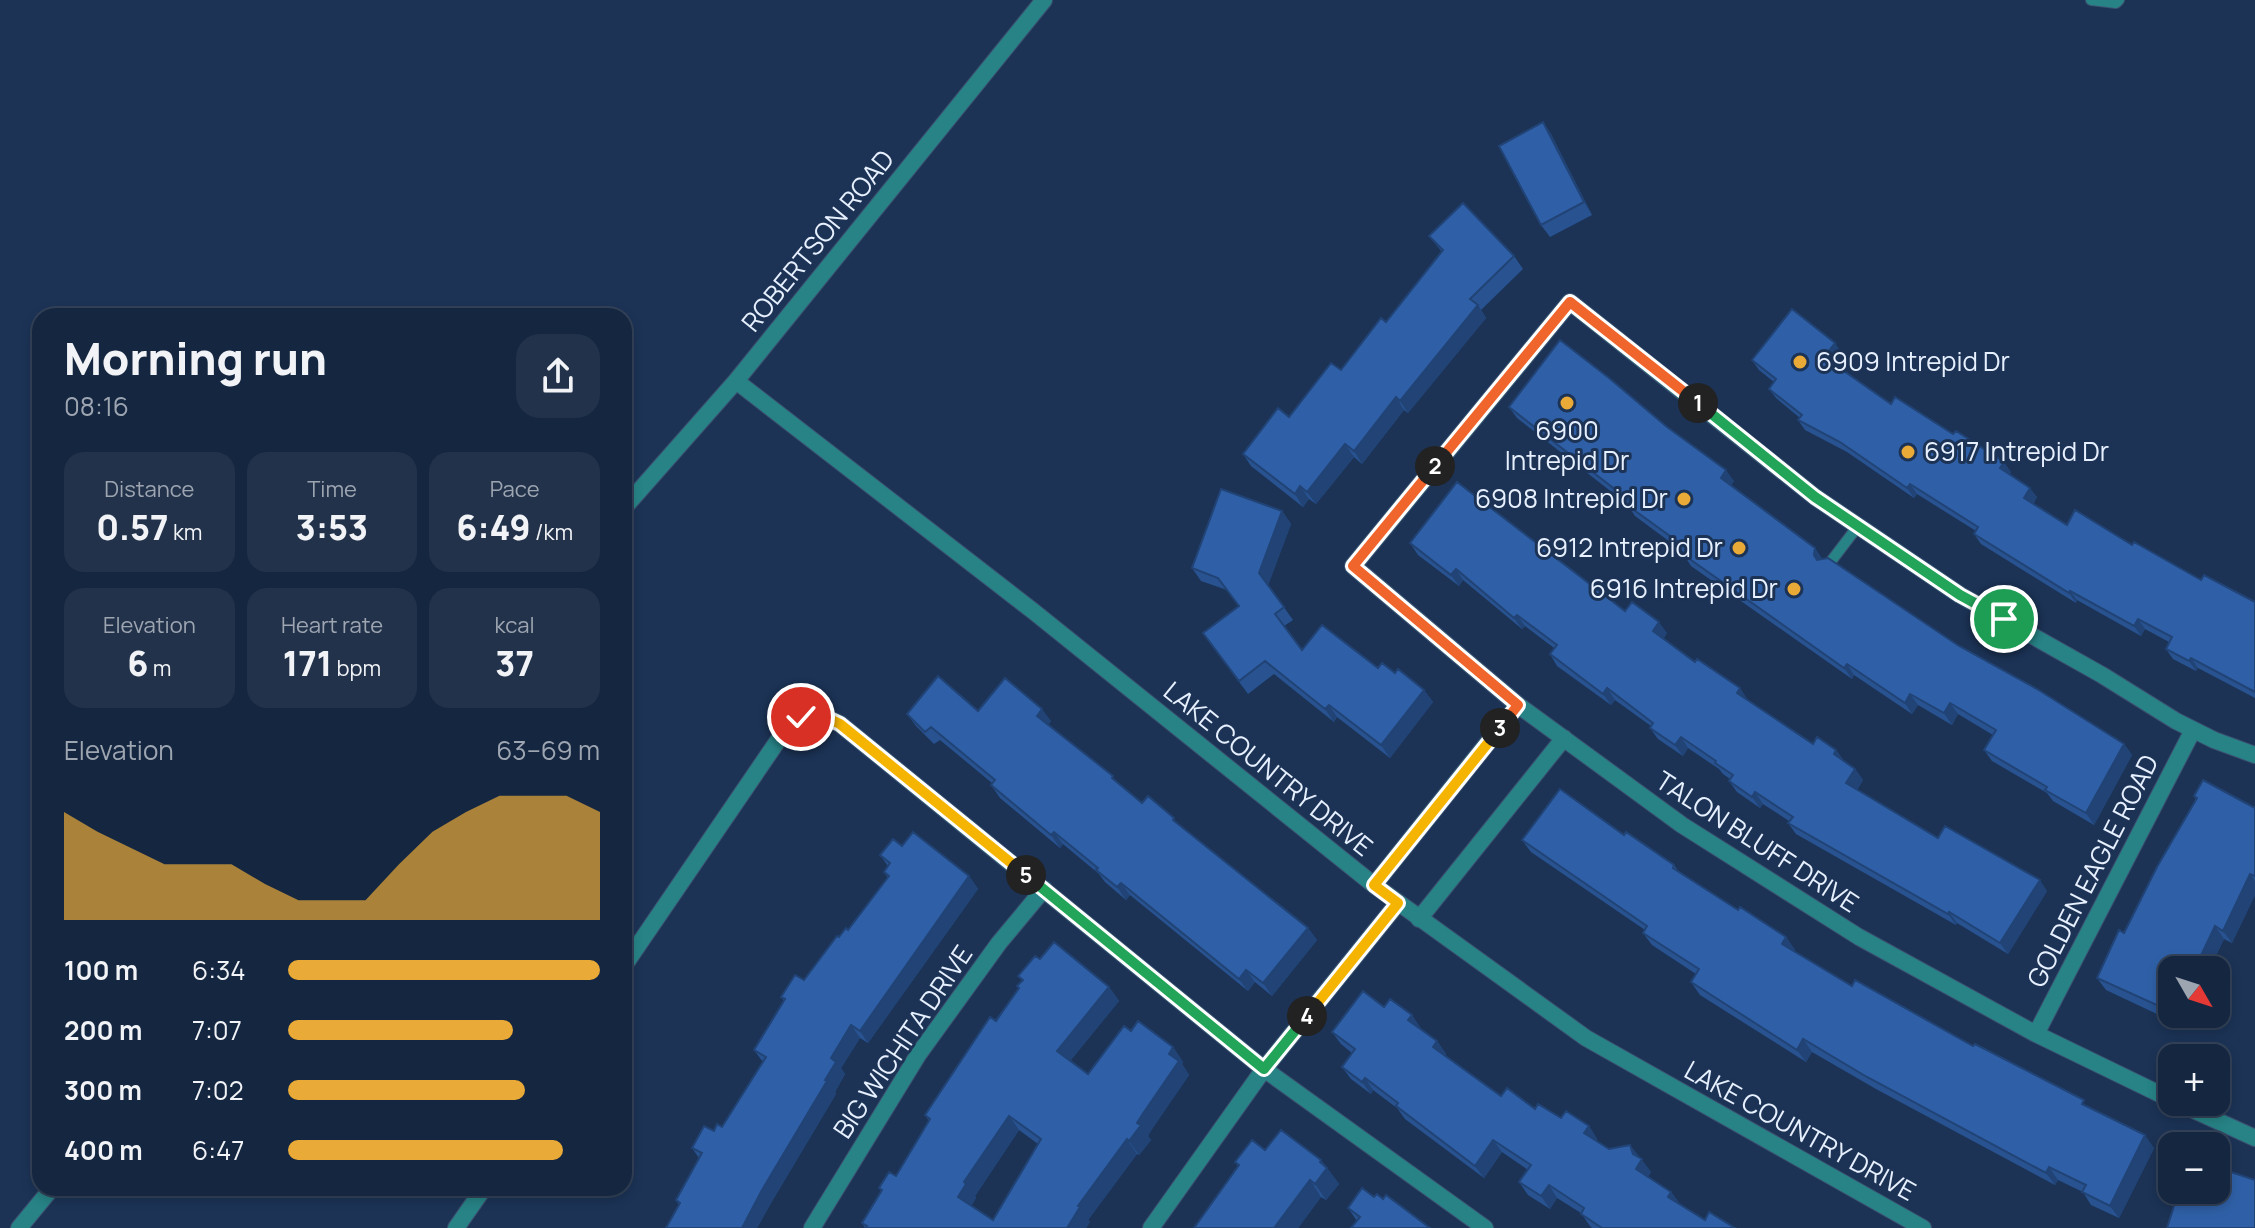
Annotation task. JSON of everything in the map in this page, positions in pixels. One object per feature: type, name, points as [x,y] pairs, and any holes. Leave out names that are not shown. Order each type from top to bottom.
[{"type":"street","name":"ROBERTSON ROAD","points":[[632,499],[736,381],[1044,0]]},
{"type":"street","name":"TALON BLUFF DRIVE","points":[[1858,526],[1815,497],[1570,302],[1353,566],[1518,705],[1682,825],[1859,937],[2036,1034],[2158,1093]]},
{"type":"street","name":"LAKE COUNTRY DRIVE","points":[[736,381],[1419,919],[1586,1038],[1923,1228]]},
{"type":"street","points":[[1858,526],[1960,595],[2193,730],[2255,755]]},
{"type":"street","points":[[1374,885],[1518,705]]},
{"type":"street","points":[[632,954],[779,739],[801,717],[817,713],[840,724],[882,757],[1264,1069],[1485,1228]]},
{"type":"street","name":"GOLDEN EAGLE ROAD","points":[[2036,1034],[2193,730]]},
{"type":"street","points":[[1419,919],[1564,738]]},
{"type":"street","name":"BIG WICHITA DRIVE","points":[[812,1228],[918,1055],[999,943],[1044,889]]},
{"type":"street","points":[[1151,1228],[1264,1069],[1398,903]]},
{"type":"street","name":"TALON BLUFF DRIVE","points":[[2207,1116],[2255,1138]]},
{"type":"street","points":[[19,1228],[45,1196]]},
{"type":"street","points":[[456,1228],[478,1196]]},
{"type":"lane","points":[[2091,0],[2116,3],[2119,0]]},
{"type":"lane","points":[[1829,564],[1858,526]]},
{"type":"building","points":[[1543,122],[1584,202],[1541,225],[1499,146]]},
{"type":"building","points":[[1463,203],[1514,256],[1470,299],[1478,305],[1400,401],[1396,397],[1354,451],[1345,444],[1307,492],[1300,486],[1295,494],[1243,454],[1278,408],[1289,417],[1331,363],[1341,370],[1381,318],[1386,322],[1443,250],[1429,236]]},
{"type":"building","points":[[1792,309],[1835,343],[1824,357],[1891,404],[1895,397],[2004,462],[2000,468],[2030,488],[2024,498],[2067,525],[2075,510],[2132,545],[2134,542],[2201,580],[2204,575],[2255,602],[2255,692],[2191,658],[2189,661],[2166,649],[2172,637],[2138,619],[2134,626],[2069,593],[1974,534],[1978,527],[1910,484],[1907,488],[1840,442],[1798,420],[1802,415],[1769,389],[1776,379],[1752,360]]},
{"type":"building","points":[[1560,340],[1667,427],[1726,470],[1721,478],[1815,548],[1817,560],[1828,558],[1959,646],[2037,689],[2124,744],[2086,813],[1984,750],[1996,730],[1950,703],[1944,713],[1910,694],[1905,703],[1847,664],[1844,668],[1684,555],[1688,549],[1627,505],[1630,501],[1509,407]]},
{"type":"building","points":[[1457,482],[1625,611],[1632,602],[1659,622],[1653,631],[1695,662],[1697,659],[1740,688],[1737,693],[1813,744],[1817,737],[1836,750],[1834,754],[1855,769],[1846,783],[1938,838],[1945,826],[2040,880],[2000,943],[1788,823],[1793,817],[1755,792],[1752,797],[1729,781],[1733,775],[1681,737],[1675,745],[1650,728],[1653,723],[1607,688],[1603,694],[1550,654],[1557,645],[1517,615],[1514,618],[1456,569],[1451,575],[1410,543]]},
{"type":"building","points":[[1221,489],[1282,511],[1259,573],[1284,607],[1275,614],[1302,650],[1322,625],[1378,668],[1382,663],[1395,673],[1398,669],[1424,690],[1381,745],[1329,705],[1325,709],[1265,661],[1239,681],[1203,633],[1239,606],[1218,578],[1192,568]]},
{"type":"building","points":[[938,676],[978,711],[1005,678],[1042,709],[1037,716],[1142,803],[1148,796],[1173,820],[1308,928],[1263,983],[1246,970],[1239,979],[1121,883],[1117,887],[1054,832],[1051,835],[991,785],[995,780],[931,727],[925,732],[907,714]]},
{"type":"building","points":[[2203,780],[2255,808],[2255,874],[2250,874],[2223,931],[2215,926],[2201,956],[2158,956],[2158,1006],[2097,978],[2119,930],[2124,933],[2197,798],[2194,796]]},
{"type":"building","points":[[1560,789],[1624,835],[1626,832],[1674,865],[1673,868],[1786,937],[1782,944],[1852,986],[1855,980],[1973,1046],[1975,1044],[2084,1100],[2082,1104],[2145,1135],[2110,1206],[2082,1192],[2086,1185],[2049,1167],[2046,1173],[1803,1039],[1797,1050],[1691,982],[1699,969],[1643,933],[1647,926],[1522,840]]},
{"type":"building","points":[[913,832],[969,876],[860,1031],[851,1025],[831,1058],[836,1062],[827,1081],[742,1228],[666,1228],[680,1203],[676,1200],[702,1153],[692,1148],[704,1126],[714,1131],[717,1124],[722,1127],[766,1057],[754,1050],[785,999],[781,997],[795,975],[804,980],[837,936],[846,928],[848,930],[889,876],[884,872],[890,863],[880,855],[893,839],[902,846]]},
{"type":"building","points":[[1054,942],[1109,987],[1057,1051],[1088,1074],[1124,1026],[1131,1031],[1138,1021],[1173,1047],[1169,1054],[1179,1061],[1137,1123],[1141,1125],[1129,1141],[1127,1139],[1078,1206],[1067,1228],[865,1228],[867,1226],[862,1223],[882,1190],[879,1188],[889,1172],[896,1176],[930,1119],[925,1115],[990,1017],[996,1021],[1019,988],[1017,986],[1023,980],[1018,976],[1035,956],[1040,959]],"holes":[[[1009,1116],[1041,1139],[993,1220],[958,1197],[966,1184],[964,1182]]]},
{"type":"building","points":[[1363,991],[1384,1007],[1390,999],[1412,1015],[1408,1020],[1437,1041],[1433,1047],[1501,1096],[1507,1088],[1535,1109],[1538,1104],[1561,1118],[1566,1111],[1589,1126],[1584,1133],[1609,1149],[1630,1145],[1633,1154],[1642,1159],[1636,1169],[1671,1192],[1668,1197],[1705,1220],[1709,1212],[1735,1228],[1602,1228],[1581,1214],[1584,1208],[1549,1185],[1541,1196],[1519,1182],[1531,1165],[1493,1140],[1475,1166],[1396,1106],[1398,1103],[1365,1078],[1362,1082],[1342,1067],[1355,1049],[1332,1032]]},
{"type":"building","points":[[1281,1130],[1327,1168],[1315,1184],[1310,1180],[1274,1228],[1194,1228],[1239,1165],[1235,1162],[1252,1140],[1265,1150]]},
{"type":"building","points":[[2230,1172],[2255,1180],[2255,1228],[2167,1228],[2175,1204],[2230,1204]]},
{"type":"building","points":[[1362,1188],[1374,1197],[1377,1194],[1383,1199],[1386,1195],[1430,1228],[1351,1228],[1360,1217],[1348,1208]]},
{"type":"place","name":"6909 Intrepid Dr","points":[[1800,362]]},
{"type":"place","name":"6900 Intrepid Dr","points":[[1567,403]]},
{"type":"place","name":"6917 Intrepid Dr","points":[[1908,452]]},
{"type":"place","name":"6908 Intrepid Dr","points":[[1684,499]]},
{"type":"place","name":"6912 Intrepid Dr","points":[[1739,548]]},
{"type":"place","name":"6916 Intrepid Dr","points":[[1794,589]]},
{"type":"route","points":[[801,717],[817,713],[840,724],[1264,1069],[1398,903],[1374,885],[1518,705],[1353,566],[1570,302],[1815,497],[1960,595],[2004,619]]}]
